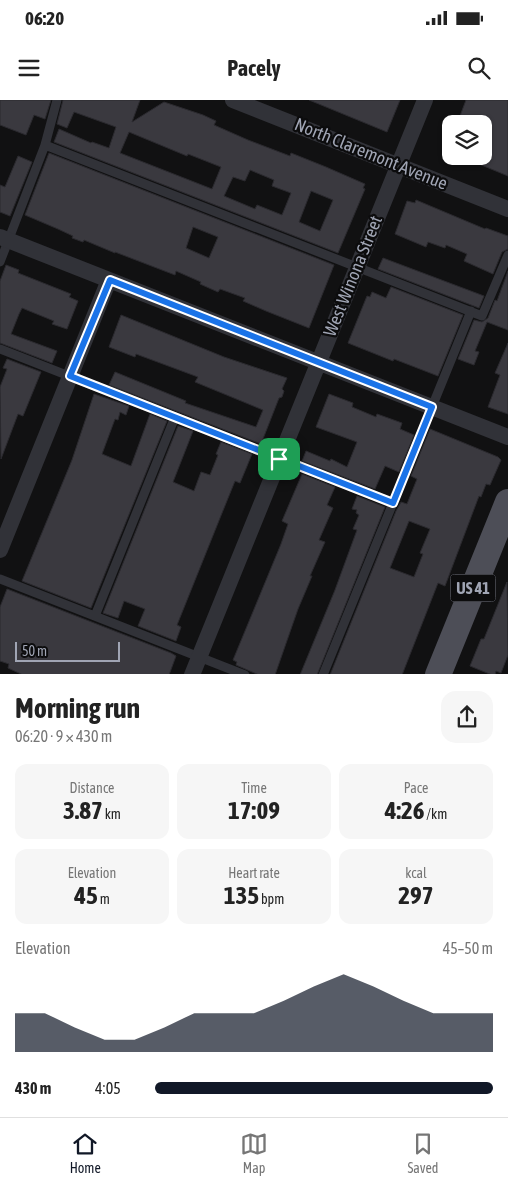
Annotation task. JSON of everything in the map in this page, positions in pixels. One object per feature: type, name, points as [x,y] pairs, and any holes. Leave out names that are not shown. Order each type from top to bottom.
[{"type":"main road","name":"US 41","points":[[438,674],[508,502]]},
{"type":"street","name":"North Claremont Avenue","points":[[233,100],[508,209]]},
{"type":"street","name":"West Winona Street","points":[[192,674],[425,100]]},
{"type":"street","points":[[4,239],[508,437]]},
{"type":"street","points":[[0,550],[110,280]]},
{"type":"lane","points":[[0,262],[4,239],[45,145],[57,100]]},
{"type":"lane","points":[[45,145],[482,316],[508,255]]},
{"type":"lane","points":[[323,674],[471,311]]},
{"type":"lane","points":[[0,348],[393,503]]},
{"type":"lane","points":[[95,616],[175,418]]},
{"type":"lane","points":[[0,579],[246,674]]},
{"type":"building","points":[[0,100],[51,100],[45,119],[34,115],[26,135],[0,125]]},
{"type":"building","points":[[63,100],[140,100],[132,122],[164,102],[203,115],[216,121],[214,125],[248,140],[290,156],[291,153],[326,167],[365,184],[363,188],[365,189],[338,253],[54,142],[59,129],[91,143],[109,148],[116,127],[74,112],[67,128],[57,124]],"holes":[[[129,132],[187,156],[188,154],[221,167],[212,189],[120,153]],[[250,170],[274,180],[272,186],[291,193],[282,215],[257,205],[255,209],[224,196],[233,177],[245,181]],[[311,191],[333,200],[320,231],[299,222]]]},
{"type":"building","points":[[309,100],[400,100],[387,132]]},
{"type":"building","points":[[466,100],[508,100],[508,176],[481,165],[492,165],[492,115],[460,115]]},
{"type":"building","points":[[49,153],[334,265],[309,328],[243,301],[245,298],[220,289],[218,292],[176,271],[175,275],[84,240],[83,242],[72,238],[73,236],[25,215]],"holes":[[[193,227],[218,237],[209,258],[186,248]]]},
{"type":"building","points":[[18,156],[32,162],[10,216],[0,212],[0,185],[5,187]]},
{"type":"building","points":[[416,200],[485,229],[508,236],[508,249],[502,252],[493,274],[464,261],[467,254],[446,245],[445,248],[428,242],[426,247],[395,234],[407,201],[415,203]]},
{"type":"building","points":[[383,258],[484,296],[479,308],[378,269]]},
{"type":"building","points":[[6,265],[19,270],[18,273],[71,294],[69,297],[78,301],[67,329],[52,324],[54,321],[22,308],[19,314],[11,334],[57,351],[52,363],[0,343],[0,281]]},
{"type":"building","points":[[508,271],[508,330],[487,322],[475,351],[479,352],[474,365],[458,359],[474,320],[482,322],[488,318],[495,300],[497,301]]},
{"type":"building","points":[[391,287],[463,315],[438,376],[348,343],[367,296],[370,297],[372,292],[386,298]]},
{"type":"building","points":[[121,315],[224,357],[287,378],[282,389],[284,391],[282,397],[279,398],[261,444],[109,385],[115,372],[186,401],[185,403],[256,427],[263,410],[195,382],[198,377],[136,354],[135,357],[109,347]]},
{"type":"building","points":[[508,343],[508,414],[488,407],[500,375],[495,373]]},
{"type":"building","points":[[7,359],[41,372],[23,416],[18,414],[1,459],[0,387],[7,369],[3,368]]},
{"type":"building","points":[[94,394],[129,406],[126,415],[120,412],[118,420],[115,419],[102,454],[131,466],[150,414],[167,421],[91,608],[22,581],[72,460]]},
{"type":"building","points":[[329,394],[353,403],[352,407],[376,417],[377,414],[402,423],[400,429],[414,435],[399,472],[385,466],[375,489],[302,461],[306,451],[330,461],[331,459],[347,467],[357,442],[316,427]]},
{"type":"building","points":[[178,426],[193,431],[173,482],[194,491],[201,472],[210,475],[221,442],[252,454],[240,483],[235,481],[177,625],[181,627],[176,641],[138,626],[145,609],[124,601],[118,618],[103,613]]},
{"type":"building","points":[[430,429],[498,457],[501,460],[490,485],[486,484],[481,497],[479,496],[445,586],[438,583],[402,674],[330,674],[396,511],[401,502],[407,504],[417,479],[411,476]],"holes":[[[409,521],[430,529],[420,553],[423,554],[414,577],[390,568]]]},
{"type":"building","points":[[302,474],[335,487],[327,505],[333,508],[319,540],[325,542],[310,576],[312,576],[298,609],[275,674],[257,674],[236,665],[237,662],[233,660],[281,544],[288,524],[282,521]]},
{"type":"building","points":[[357,496],[385,507],[317,674],[300,674],[357,530],[353,529],[359,515],[356,513],[357,510],[352,509]]},
{"type":"building","points":[[507,582],[508,655],[501,673],[496,671],[495,674],[490,674],[470,666],[481,639],[484,639]]},
{"type":"building","points":[[7,589],[176,656],[169,674],[21,674],[8,668],[9,664],[0,661],[0,607]]},
{"type":"route","points":[[110,280],[432,407],[393,503],[279,459],[70,376],[110,280]]}]
